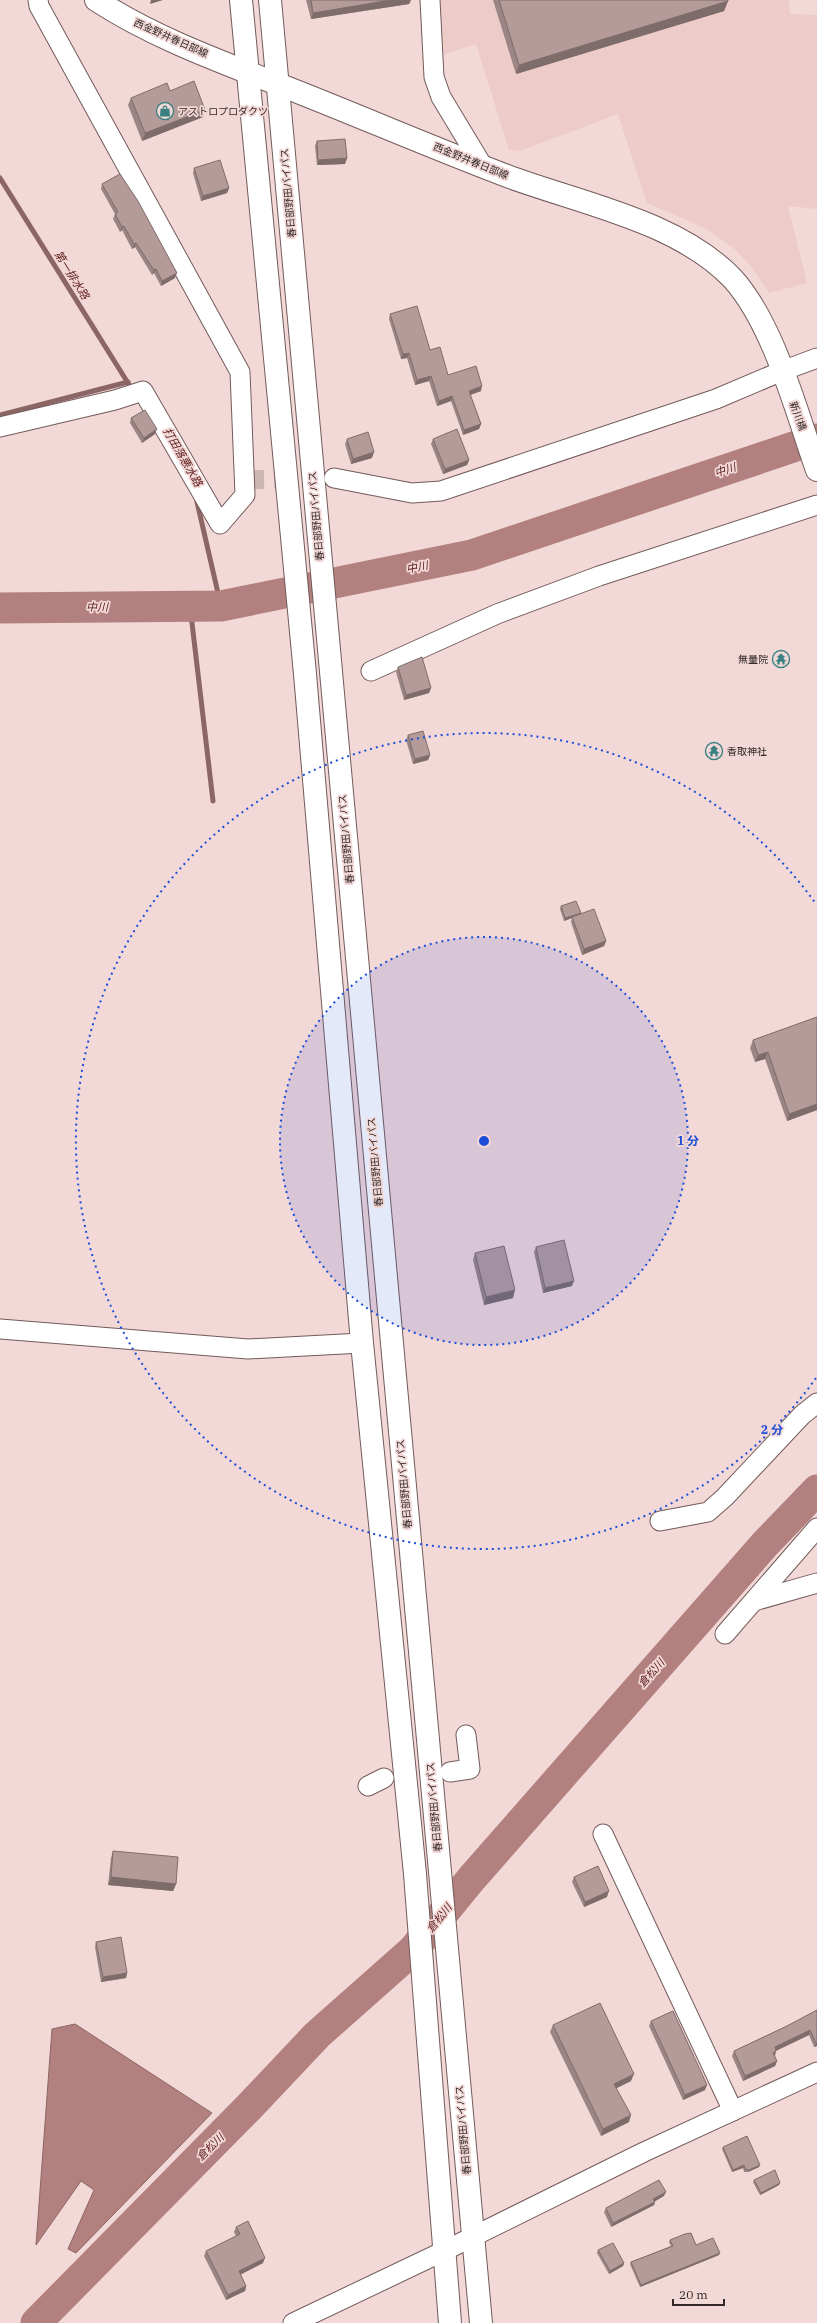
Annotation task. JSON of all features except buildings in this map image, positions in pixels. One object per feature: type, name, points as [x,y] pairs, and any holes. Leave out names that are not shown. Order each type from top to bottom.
[{"type":"main road","name":"西金野井春日部線","points":[[96,0],[122,17],[248,72],[505,175],[638,221],[673,235],[700,251],[719,265],[749,298],[765,330],[784,377]]},
{"type":"main road","points":[[241,0],[305,674],[362,1343],[415,1874],[450,2323]]},
{"type":"main road","name":"春日部野田バイパス","points":[[270,0],[481,2323]]},
{"type":"main road","name":"新川橋","points":[[784,377],[817,470]]},
{"type":"street","points":[[0,427],[115,400],[143,391],[220,524],[245,494],[240,372],[39,6],[38,0]]},
{"type":"street","points":[[430,0],[434,77],[441,98],[482,165]]},
{"type":"street","points":[[334,478],[412,493],[441,491],[784,377],[817,358]]},
{"type":"street","points":[[372,671],[497,614],[599,576],[817,505]]},
{"type":"street","points":[[0,1329],[248,1348],[362,1343]]},
{"type":"street","points":[[660,1521],[708,1512],[725,1498],[802,1415],[817,1403]]},
{"type":"street","points":[[725,1634],[817,1528]]},
{"type":"street","points":[[754,1601],[817,1583]]},
{"type":"street","points":[[450,1772],[470,1769],[466,1735]]},
{"type":"street","points":[[603,1834],[733,2111]]},
{"type":"street","points":[[293,2323],[444,2251],[644,2152],[817,2072]]},
{"type":"shaded area","points":[[438,0],[789,0],[790,14],[817,15],[817,209],[788,206],[807,283],[769,293],[755,271],[736,250],[707,229],[647,203],[618,114],[520,151],[509,150],[476,44],[441,55]]},
{"type":"shaded area","points":[[75,2024],[212,2113],[76,2253],[68,2249],[94,2190],[81,2181],[36,2245],[52,2029]]},
{"type":"waterway","name":"第一排水路","points":[[0,178],[133,391]]},
{"type":"waterway","name":"打田落悪水路","points":[[0,415],[128,382]]},
{"type":"waterway","name":"中川","points":[[0,608],[221,606],[472,555],[817,439]]},
{"type":"waterway","name":"打田落悪水路","points":[[197,502],[221,606]]},
{"type":"waterway","points":[[190,606],[213,801]]},
{"type":"waterway","name":"倉松川","points":[[36,2323],[250,2106],[317,2035],[413,1950],[472,1878],[765,1544],[817,1490]]},
{"type":"tunnel","points":[[245,480],[329,478]]},
{"type":"place","name":"アストロプロダクツ","points":[[165,111]]},
{"type":"place","name":"無量院","points":[[781,659]]},
{"type":"place","name":"香取神社","points":[[714,751]]}]
